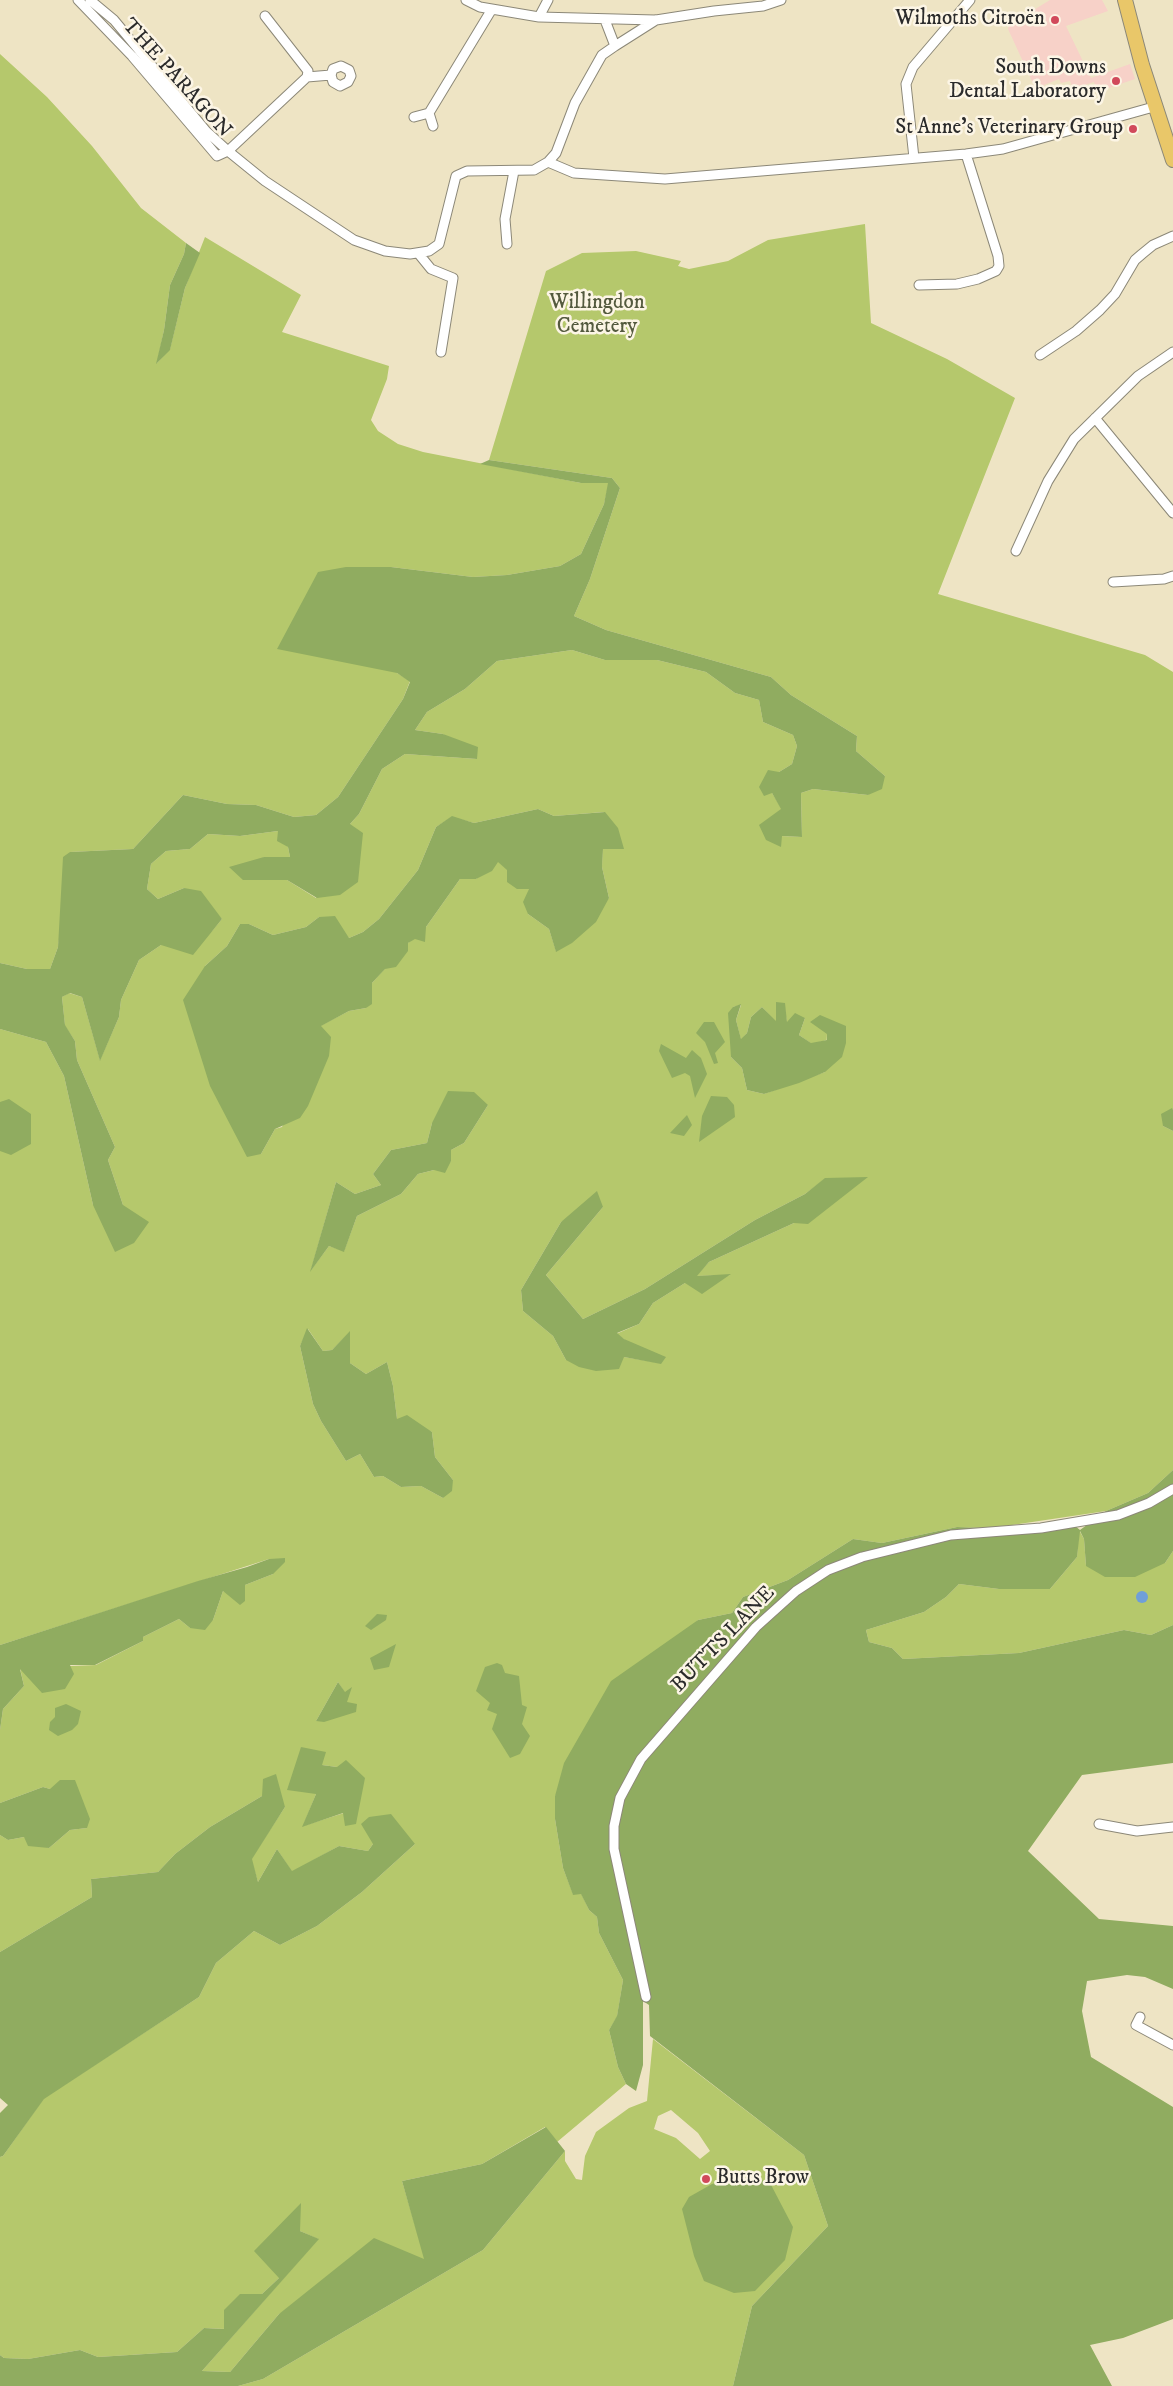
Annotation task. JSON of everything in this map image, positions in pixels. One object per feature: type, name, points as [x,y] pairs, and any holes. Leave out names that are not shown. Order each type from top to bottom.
[{"type":"main road","points":[[1125,0],[1142,65],[1157,106],[1173,160]]},
{"type":"street","name":"THE PARAGON","points":[[78,0],[132,56],[216,156],[228,151]]},
{"type":"street","points":[[90,0],[114,20],[206,131],[265,181],[354,240],[385,251],[418,253],[429,251],[439,244],[456,176],[467,171],[534,170],[548,162],[556,153],[575,103],[602,55],[656,20]]},
{"type":"street","points":[[466,0],[480,7],[540,17],[605,20],[656,20],[763,6],[781,0]]},
{"type":"street","points":[[540,17],[548,0]]},
{"type":"street","points":[[914,158],[906,84],[913,67],[970,0]]},
{"type":"street","points":[[414,117],[429,113],[492,9]]},
{"type":"street","points":[[265,16],[308,71],[307,76]]},
{"type":"street","points":[[605,20],[615,46]]},
{"type":"street","points":[[228,151],[307,76],[330,75]]},
{"type":"street","points":[[548,162],[574,172],[665,179],[966,154],[1003,149],[1157,106]]},
{"type":"street","points":[[429,113],[433,126]]},
{"type":"street","points":[[919,285],[957,284],[978,279],[996,271],[999,266],[998,256],[966,154]]},
{"type":"street","points":[[507,244],[505,219],[514,171]]},
{"type":"street","points":[[1040,355],[1076,331],[1100,310],[1115,294],[1135,260],[1153,245],[1173,236]]},
{"type":"street","points":[[418,253],[432,269],[453,278],[441,352]]},
{"type":"street","points":[[1016,551],[1048,481],[1074,439],[1138,376],[1173,352]]},
{"type":"street","points":[[1095,418],[1173,513]]},
{"type":"street","points":[[1112,582],[1164,580],[1173,576]]},
{"type":"street","name":"BUTTS LANE","points":[[646,1997],[614,1849],[614,1826],[620,1798],[641,1758],[756,1627],[796,1591],[828,1570],[862,1557],[951,1535],[1041,1528],[1118,1515],[1149,1503],[1173,1489]]},
{"type":"street","points":[[1099,1824],[1137,1831],[1173,1826]]},
{"type":"street","points":[[1140,2017],[1136,2025],[1173,2045]]},
{"type":"shaded area","points":[[1050,0],[1102,0],[1108,11],[1066,26],[1091,78],[1130,64],[1135,79],[1097,92],[1094,82],[1073,89],[1070,81],[1061,83],[1059,79],[1044,85],[1046,89],[1037,92],[1008,29],[1009,25]]},
{"type":"green space","points":[[0,54],[47,97],[92,146],[141,208],[186,243],[184,254],[170,285],[157,363],[170,349],[185,288],[205,237],[301,295],[282,332],[389,366],[387,379],[371,420],[378,431],[398,444],[423,452],[581,483],[609,483],[604,504],[581,554],[560,566],[507,575],[473,577],[391,567],[346,567],[397,673],[410,681],[403,699],[338,797],[316,815],[294,817],[256,805],[227,804],[183,795],[133,849],[70,852],[58,947],[50,969],[27,969],[0,963]]},
{"type":"green space","name":"Willingdon Cemetery","points":[[865,224],[871,323],[947,359],[1015,398],[938,594],[1145,655],[1173,672],[1173,1110],[1171,1109],[1163,1126],[1173,1131],[1173,1470],[1148,1493],[1106,1511],[992,1528],[957,1527],[882,1543],[853,1539],[788,1580],[743,1597],[732,1613],[698,1620],[555,1796],[555,1819],[563,1868],[573,1894],[581,1893],[589,1910],[597,1917],[599,1933],[623,1980],[617,2017],[609,2030],[618,2067],[626,2084],[557,2142],[545,2127],[482,2164],[402,2181],[425,2259],[279,2314],[230,2372],[202,2371],[318,2239],[300,2231],[279,2278],[225,2329],[204,2328],[177,2352],[98,2357],[80,2350],[28,2359],[4,2358],[0,2355],[0,2157],[3,2156],[44,2098],[199,1997],[216,1963],[254,1931],[280,1945],[317,1926],[362,1892],[415,1844],[373,1844],[368,1851],[339,1846],[292,1872],[277,1849],[258,1882],[251,1859],[285,1807],[262,1796],[210,1827],[175,1854],[158,1872],[91,1879],[92,1897],[0,1952],[0,1835],[8,1840],[24,1837],[49,1848],[70,1830],[87,1828],[50,1789],[43,1787],[0,1803],[0,1730],[3,1709],[24,1686],[20,1668],[96,1665],[143,1641],[143,1637],[179,1619],[190,1628],[213,1620],[223,1591],[245,1601],[245,1585],[273,1574],[269,1559],[0,1645],[0,1029],[46,1042],[64,1076],[93,1205],[123,1205],[108,1160],[115,1147],[77,1060],[75,1041],[65,1026],[62,997],[69,993],[82,997],[100,1060],[119,1017],[121,1000],[139,960],[161,945],[212,931],[222,919],[184,888],[158,899],[147,889],[151,864],[166,851],[190,849],[208,834],[240,836],[278,831],[288,847],[290,857],[264,857],[243,880],[287,880],[316,898],[350,824],[359,814],[382,769],[405,754],[477,759],[443,734],[415,730],[427,712],[465,689],[497,661],[572,650],[605,660],[657,660],[706,672],[735,693],[759,700],[763,722],[793,735],[797,746],[792,764],[779,772],[772,793],[782,809],[780,847],[781,836],[802,837],[801,793],[813,789],[868,795],[885,776],[856,751],[857,736],[791,695],[771,677],[606,630],[574,616],[590,579],[620,488],[612,478],[489,460],[546,271],[582,253],[636,251],[681,261],[678,266],[689,269],[728,261],[768,240]],"holes":[[[538,809],[554,816],[604,812],[602,867],[609,898],[556,951],[549,929],[528,914],[529,888],[498,861],[476,879],[460,879],[426,927],[408,943],[372,983],[366,1008],[349,1011],[320,1026],[324,1031],[282,1127],[275,1129],[261,1154],[205,966],[227,946],[240,924],[249,924],[273,935],[306,927],[319,917],[349,938],[363,932],[379,919],[418,870],[436,827],[452,817],[474,823]],[[784,1003],[787,1023],[805,1018],[799,1035],[812,1044],[827,1040],[825,1072],[764,1094],[747,1090],[742,1068],[731,1057],[733,1007],[741,1005],[736,1020],[741,1040],[747,1033],[751,1017],[762,1007],[776,1022]],[[488,1105],[464,1143],[451,1150],[451,1161],[434,1170],[418,1174],[401,1194],[357,1216],[344,1251],[329,1246],[311,1270],[336,1182],[355,1194],[381,1185],[373,1174],[391,1150],[427,1143],[432,1123]],[[825,1179],[794,1223],[709,1262],[696,1276],[730,1275],[685,1283],[653,1303],[639,1324],[616,1334],[660,1363],[624,1357],[566,1360],[553,1336],[523,1311],[521,1290],[561,1222],[603,1207],[546,1275],[583,1319],[645,1289],[755,1220],[805,1194]],[[308,1329],[323,1351],[332,1350],[350,1332],[350,1363],[366,1374],[387,1362],[393,1386],[397,1419],[432,1432],[435,1457],[453,1480],[443,1498],[421,1486],[401,1487],[383,1476],[374,1477],[360,1454],[346,1461],[321,1421],[313,1404],[300,1346]],[[338,1682],[345,1693],[347,1702],[316,1721]],[[301,1747],[322,1765],[337,1767],[356,1824],[344,1813],[303,1826],[316,1794]]]},
{"type":"green space","points":[[186,243],[200,253],[185,288],[170,350],[156,364],[164,330],[170,285],[184,254]]},
{"type":"green space","points":[[489,460],[612,478],[620,488],[590,579],[574,616],[606,630],[771,677],[791,695],[857,736],[856,751],[885,776],[882,789],[868,795],[813,789],[801,793],[802,837],[782,836],[781,847],[766,840],[759,825],[781,809],[772,793],[764,796],[759,787],[768,770],[779,772],[792,764],[797,746],[793,735],[763,722],[759,700],[735,693],[706,672],[657,660],[605,660],[572,650],[497,661],[465,689],[427,712],[415,730],[443,734],[478,747],[477,759],[405,754],[382,769],[359,814],[350,824],[363,833],[358,882],[340,895],[317,898],[287,880],[243,880],[229,867],[264,857],[290,857],[288,847],[277,841],[278,831],[240,836],[208,834],[190,849],[166,851],[151,864],[147,889],[158,899],[184,888],[201,891],[222,919],[193,955],[161,945],[139,960],[121,1000],[119,1017],[100,1061],[82,997],[70,993],[62,997],[65,1025],[75,1041],[77,1060],[115,1147],[108,1160],[123,1205],[149,1222],[134,1243],[115,1252],[93,1205],[64,1076],[46,1042],[0,1029],[0,963],[27,969],[50,969],[58,947],[63,857],[70,852],[133,849],[183,795],[227,804],[256,805],[294,817],[316,815],[338,797],[403,699],[410,682],[397,673],[277,649],[318,572],[346,567],[391,567],[473,577],[507,575],[560,566],[581,554],[604,504],[608,483],[581,483],[480,464]]},
{"type":"green space","points":[[538,809],[554,816],[605,812],[618,828],[624,849],[603,849],[602,867],[609,898],[596,922],[572,943],[556,952],[549,929],[528,914],[523,902],[529,889],[517,889],[507,882],[507,870],[498,862],[492,871],[476,879],[460,879],[426,927],[425,942],[415,939],[408,943],[408,951],[396,967],[385,969],[372,983],[372,1004],[366,1008],[349,1011],[321,1026],[331,1037],[329,1056],[308,1106],[300,1118],[275,1129],[261,1154],[247,1157],[210,1086],[183,1000],[205,966],[227,946],[240,924],[249,924],[273,935],[306,927],[319,917],[335,916],[349,938],[363,932],[379,919],[418,870],[436,827],[452,816],[474,823]]},
{"type":"green space","points":[[776,1002],[785,1003],[787,1022],[795,1013],[805,1018],[799,1035],[811,1043],[827,1040],[827,1034],[810,1022],[820,1015],[846,1026],[846,1043],[842,1057],[825,1072],[799,1083],[764,1094],[747,1090],[742,1068],[731,1057],[728,1013],[733,1007],[741,1004],[736,1020],[741,1039],[747,1033],[751,1017],[762,1007],[776,1021]]},
{"type":"green space","points":[[704,1022],[714,1022],[725,1042],[715,1053],[718,1063],[714,1064],[705,1042],[696,1033]]},
{"type":"green space","points":[[661,1044],[686,1058],[692,1050],[701,1058],[707,1074],[695,1098],[690,1076],[685,1073],[672,1078],[659,1051]]},
{"type":"green space","points":[[448,1091],[474,1092],[488,1105],[464,1143],[451,1150],[451,1161],[445,1173],[434,1170],[418,1174],[401,1194],[357,1216],[344,1252],[329,1246],[310,1272],[336,1182],[355,1194],[381,1185],[373,1174],[391,1150],[427,1143],[432,1123]]},
{"type":"green space","points":[[711,1096],[727,1097],[734,1105],[735,1117],[699,1142],[702,1116]]},
{"type":"green space","points":[[9,1099],[31,1114],[31,1144],[11,1155],[0,1151],[0,1102]]},
{"type":"green space","points":[[1172,1108],[1173,1131],[1163,1126],[1161,1114]]},
{"type":"green space","points":[[687,1115],[692,1125],[684,1136],[670,1133]]},
{"type":"green space","points":[[868,1177],[808,1224],[794,1223],[709,1262],[697,1276],[731,1274],[702,1294],[685,1283],[653,1303],[639,1324],[617,1333],[624,1339],[666,1357],[661,1364],[624,1357],[619,1369],[596,1371],[579,1367],[566,1360],[553,1336],[523,1311],[521,1290],[561,1222],[597,1191],[603,1207],[546,1275],[583,1319],[645,1289],[755,1220],[805,1194],[825,1178]]},
{"type":"green space","points":[[307,1328],[323,1351],[332,1350],[350,1331],[350,1363],[366,1374],[387,1362],[393,1386],[397,1419],[407,1415],[432,1432],[435,1457],[453,1480],[452,1491],[443,1498],[421,1486],[401,1487],[383,1476],[374,1477],[360,1454],[346,1461],[321,1421],[313,1404],[300,1346]]},
{"type":"green space","points":[[1173,1470],[1173,1551],[1165,1563],[1135,1577],[1105,1577],[1086,1566],[1084,1539],[1080,1531],[1077,1557],[1050,1589],[999,1589],[959,1584],[946,1597],[924,1612],[866,1630],[869,1642],[892,1648],[903,1659],[1019,1653],[1124,1630],[1151,1635],[1173,1625],[1173,1763],[1082,1775],[1028,1851],[1099,1919],[1173,1926],[1173,1989],[1145,1977],[1127,1975],[1087,1981],[1082,2011],[1091,2057],[1173,2107],[1173,2319],[1123,2338],[1090,2345],[1112,2386],[733,2386],[752,2306],[828,2226],[804,2155],[650,2036],[649,2005],[643,2001],[643,2065],[636,2091],[626,2084],[618,2067],[609,2030],[617,2016],[623,1980],[599,1933],[597,1917],[589,1910],[581,1894],[573,1895],[563,1868],[555,1819],[555,1796],[564,1763],[611,1681],[698,1620],[732,1613],[743,1597],[788,1580],[853,1539],[882,1543],[957,1527],[1018,1529],[1075,1526],[1080,1530],[1106,1511],[1148,1493]]},
{"type":"green space","points":[[1079,1530],[1084,1539],[1086,1566],[1165,1563],[1173,1551],[1173,1625],[1151,1635],[1124,1630],[1019,1653],[903,1659],[892,1648],[869,1642],[866,1630],[924,1612],[946,1597],[959,1584],[999,1589],[1050,1589],[1077,1557]]},
{"type":"green space","points":[[285,1558],[285,1562],[273,1574],[245,1585],[245,1601],[240,1605],[223,1591],[213,1620],[205,1630],[190,1628],[179,1619],[143,1637],[143,1641],[95,1665],[70,1665],[74,1674],[65,1689],[42,1693],[20,1669],[24,1686],[3,1709],[0,1730],[0,1645],[269,1559]]},
{"type":"green space","points":[[377,1614],[387,1615],[386,1620],[371,1630],[365,1626]]},
{"type":"green space","points":[[396,1644],[389,1667],[374,1670],[370,1658]]},
{"type":"green space","points":[[497,1663],[502,1665],[505,1673],[519,1676],[522,1705],[527,1707],[522,1724],[530,1736],[520,1754],[510,1758],[492,1729],[497,1714],[487,1710],[490,1703],[476,1691],[485,1667]]},
{"type":"green space","points":[[338,1682],[345,1692],[352,1687],[347,1702],[357,1704],[356,1712],[324,1722],[316,1721]]},
{"type":"green space","points":[[66,1704],[81,1711],[78,1724],[72,1730],[58,1736],[49,1730],[50,1722],[55,1717],[55,1708]]},
{"type":"green space","points":[[301,1747],[326,1752],[322,1765],[337,1767],[346,1760],[365,1778],[356,1824],[345,1826],[343,1813],[302,1827],[316,1794],[287,1790]]},
{"type":"green space","points":[[276,1774],[285,1807],[252,1859],[258,1882],[277,1849],[292,1871],[339,1846],[368,1851],[373,1844],[361,1824],[369,1817],[391,1814],[415,1844],[362,1892],[317,1926],[280,1945],[254,1931],[216,1963],[199,1997],[44,2099],[3,2156],[0,2157],[0,2113],[8,2105],[0,2098],[0,1952],[92,1897],[91,1879],[158,1872],[175,1854],[210,1827],[262,1796],[263,1779]]},
{"type":"green space","points":[[60,1780],[75,1780],[90,1819],[87,1828],[70,1830],[49,1848],[28,1846],[24,1837],[8,1840],[0,1835],[0,1803],[43,1787],[50,1789]]},
{"type":"green space","points":[[653,2039],[804,2155],[828,2226],[752,2306],[733,2386],[238,2386],[263,2379],[483,2250],[565,2151],[565,2161],[576,2179],[582,2180],[585,2156],[596,2132],[629,2108],[647,2101]],"holes":[[[671,2110],[698,2133],[710,2151],[700,2159],[676,2138],[654,2129],[658,2116]]]},
{"type":"green space","points":[[546,2127],[565,2151],[483,2250],[263,2379],[238,2386],[0,2386],[0,2355],[4,2358],[28,2359],[80,2350],[98,2357],[177,2352],[204,2328],[224,2329],[224,2310],[240,2294],[262,2294],[279,2278],[254,2251],[301,2203],[300,2231],[319,2239],[202,2371],[230,2372],[279,2314],[374,2238],[424,2259],[402,2181],[482,2164]]},
{"type":"green space","points":[[735,2178],[769,2181],[793,2227],[785,2260],[755,2291],[734,2293],[704,2281],[694,2256],[682,2209],[689,2197],[712,2184]]},
{"type":"water","points":[[1140,1591],[1144,1591],[1148,1597],[1144,1603],[1140,1603],[1136,1599],[1136,1595]]},
{"type":"place","name":"Wilmoths Citroën","points":[[1055,20]]},
{"type":"place","name":"South Downs Dental Laboratory","points":[[1116,81]]},
{"type":"place","name":"St Anne's Veterinary Group","points":[[1133,129]]},
{"type":"place","name":"Butts Brow","points":[[706,2179]]}]
